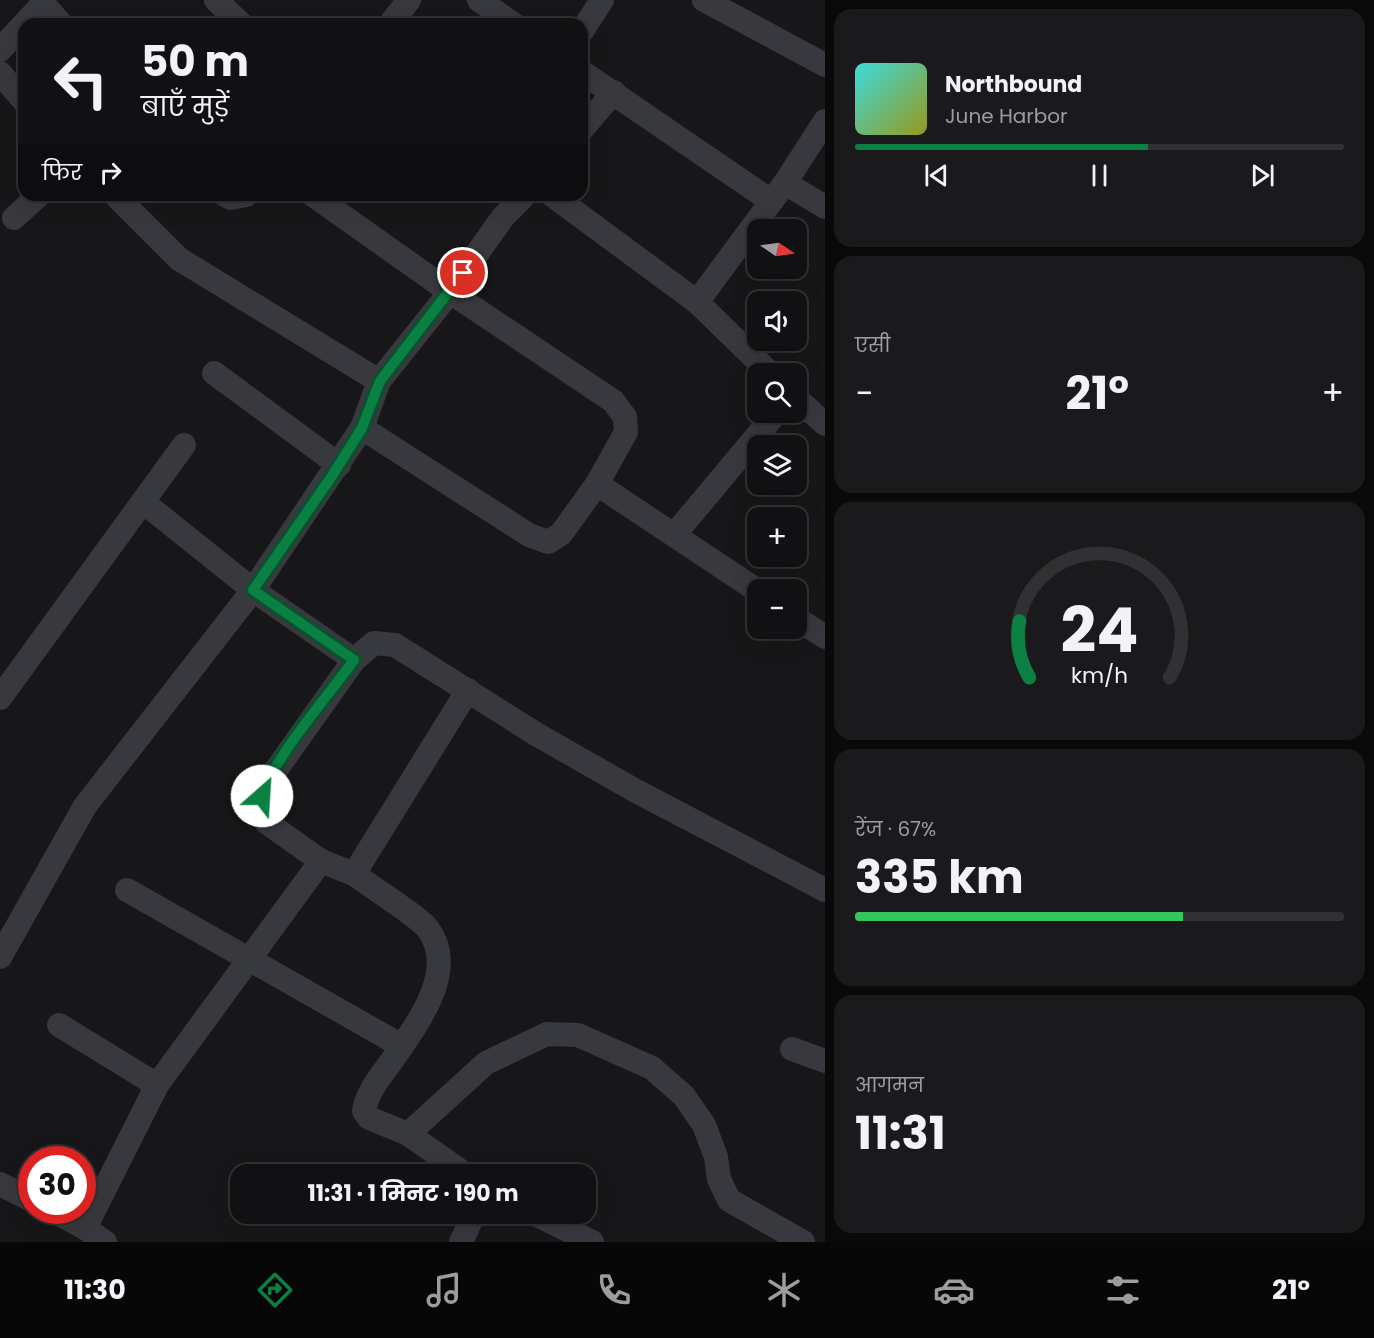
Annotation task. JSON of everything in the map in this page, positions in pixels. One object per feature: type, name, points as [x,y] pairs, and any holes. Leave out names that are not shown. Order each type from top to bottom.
[{"type":"street","points":[[216,0],[235,18]]},
{"type":"street","points":[[479,0],[504,18]]},
{"type":"street","points":[[588,22],[602,0]]},
{"type":"street","points":[[704,0],[825,65]]},
{"type":"street","points":[[30,18],[39,8],[47,8],[56,18]]},
{"type":"street","points":[[0,50],[18,31]]},
{"type":"street","points":[[0,73],[18,94]]},
{"type":"street","points":[[588,76],[778,192],[825,207]]},
{"type":"street","points":[[588,122],[614,92]]},
{"type":"street","points":[[697,302],[778,192],[825,121]]},
{"type":"street","points":[[14,218],[32,201]]},
{"type":"street","points":[[121,201],[179,259],[380,381]]},
{"type":"street","points":[[321,201],[450,292],[612,401],[626,417],[626,432],[597,484],[561,534],[548,542],[529,535],[362,428]]},
{"type":"street","points":[[0,957],[85,807],[253,590],[362,428],[380,381],[450,292],[503,217],[519,201]]},
{"type":"street","points":[[560,201],[697,302],[760,363]]},
{"type":"street","points":[[214,373],[339,465]]},
{"type":"street","points":[[807,408],[825,424]]},
{"type":"street","points":[[674,535],[768,423]]},
{"type":"street","points":[[0,698],[184,445]]},
{"type":"street","points":[[597,484],[747,584]]},
{"type":"street","points":[[143,502],[253,590],[354,660]]},
{"type":"street","points":[[807,625],[825,637]]},
{"type":"street","points":[[451,1164],[408,1134],[369,1118],[364,1111],[370,1090],[402,1046],[432,995],[439,965],[436,946],[428,929],[354,874],[321,861],[266,822],[259,808],[266,784],[354,660],[374,643],[395,645],[536,734],[636,792],[825,890]]},
{"type":"street","points":[[354,874],[468,690]]},
{"type":"street","points":[[85,1228],[157,1085],[321,861]]},
{"type":"street","points":[[127,890],[402,1046]]},
{"type":"street","points":[[59,1025],[157,1085]]},
{"type":"street","points":[[408,1134],[486,1063],[547,1034],[578,1035],[652,1068],[684,1096],[704,1125],[716,1157],[719,1179],[729,1200],[803,1242]]},
{"type":"street","points":[[792,1049],[825,1061]]},
{"type":"street","points":[[3,1192],[18,1196]]},
{"type":"street","points":[[77,1224],[105,1242]]},
{"type":"street","points":[[461,1242],[469,1224]]},
{"type":"street","points":[[555,1224],[592,1242]]},
{"type":"route","points":[[262,796],[266,784],[286,752],[354,660],[253,590],[332,476],[362,428],[380,381],[463,273]]}]
